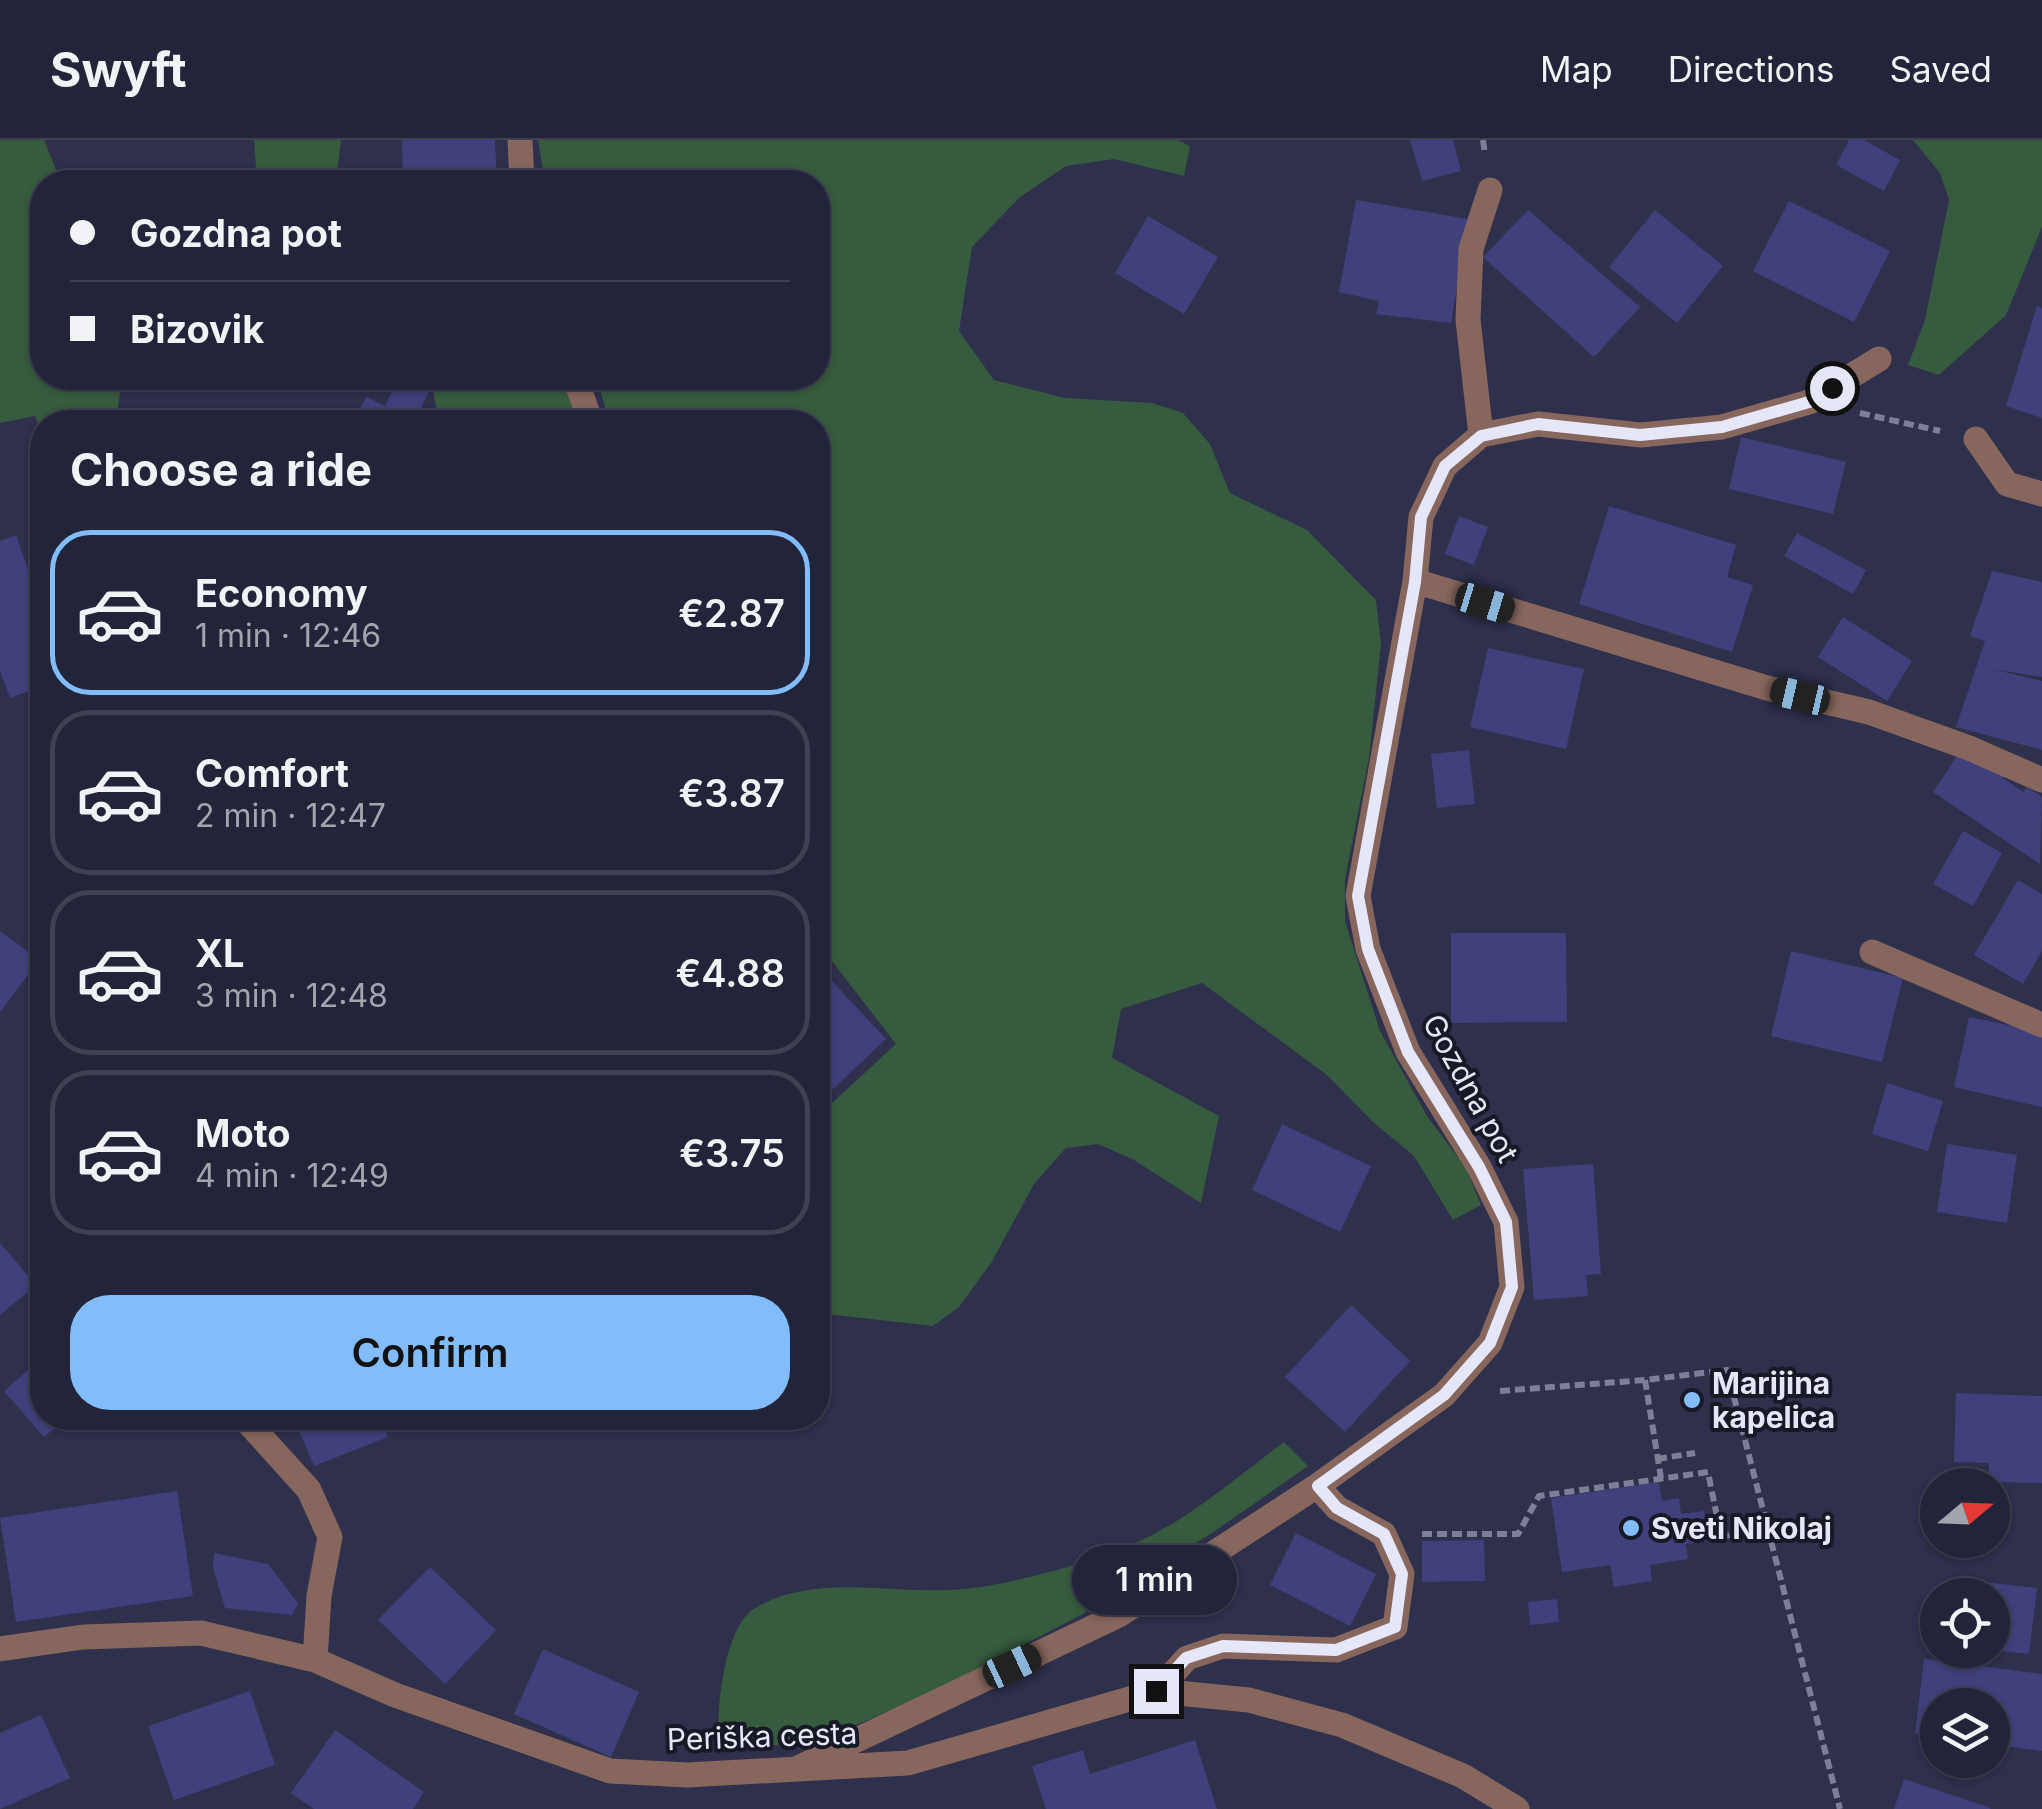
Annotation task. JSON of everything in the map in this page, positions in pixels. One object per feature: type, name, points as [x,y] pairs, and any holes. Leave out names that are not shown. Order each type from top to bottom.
[{"type":"street","points":[[520,140],[521,170]]},
{"type":"street","points":[[1481,436],[1468,320],[1472,250],[1490,190]]},
{"type":"street","name":"Gozdna pot","points":[[800,1767],[1118,1616],[1318,1486],[1444,1395],[1490,1343],[1512,1287],[1506,1222],[1479,1167],[1408,1052],[1368,949],[1358,896],[1415,582],[1421,517],[1445,466],[1481,436],[1538,424],[1640,435],[1722,427],[1809,402],[1878,359]]},
{"type":"street","points":[[1976,439],[2007,484],[2042,494]]},
{"type":"street","points":[[1415,582],[1766,688],[1869,712],[1969,748],[2042,780]]},
{"type":"street","points":[[1872,952],[2042,1025]]},
{"type":"street","points":[[255,1430],[309,1490],[330,1537],[319,1596],[315,1660]]},
{"type":"street","points":[[1156,1691],[1186,1658],[1223,1646],[1336,1650],[1395,1627],[1402,1574],[1384,1534],[1337,1508],[1318,1486]]},
{"type":"street","name":"Periška cesta","points":[[0,1649],[83,1637],[201,1633],[315,1660],[395,1694],[610,1771],[687,1775],[908,1762],[1156,1691],[1250,1700],[1342,1725],[1463,1776],[1516,1809]]},
{"type":"path","points":[[1809,402],[1976,439]]},
{"type":"path","points":[[1444,1395],[1727,1370],[1840,1809]]},
{"type":"path","points":[[1645,1380],[1660,1478]]},
{"type":"path","points":[[1658,1459],[1695,1453]]},
{"type":"path","points":[[1384,1534],[1518,1534],[1539,1496],[1708,1472],[1722,1537],[1767,1527]]},
{"type":"green space","points":[[0,140],[44,140],[56,170],[30,170],[30,390],[120,390],[118,410],[30,410],[30,417],[0,423]]},
{"type":"green space","points":[[254,140],[341,140],[337,170],[254,170]]},
{"type":"green space","points":[[538,140],[1178,140],[1190,146],[1184,176],[1114,159],[1066,166],[1020,197],[972,247],[959,331],[994,380],[1065,398],[1152,403],[1183,413],[1210,444],[1230,493],[1307,530],[1376,600],[1381,644],[1369,758],[1345,879],[1345,921],[1380,1031],[1427,1116],[1466,1168],[1481,1205],[1453,1220],[1414,1156],[1373,1122],[1327,1075],[1202,983],[1121,1009],[1112,1058],[1219,1116],[1201,1203],[1134,1160],[1098,1144],[1066,1148],[1034,1184],[991,1263],[959,1307],[933,1326],[830,1314],[830,1105],[896,1044],[830,959],[830,410],[606,410],[600,390],[830,390],[830,170],[543,170]]},
{"type":"green space","points":[[1913,140],[2042,140],[2042,227],[2006,315],[1939,375],[1908,365],[1925,320],[1949,200],[1940,173]]},
{"type":"green space","points":[[574,390],[581,410],[437,410],[433,391]]},
{"type":"green space","points":[[1284,1442],[1308,1466],[1215,1531],[1081,1615],[939,1689],[817,1742],[765,1746],[735,1743],[719,1728],[722,1681],[731,1645],[737,1629],[755,1608],[805,1590],[982,1587],[1090,1560],[1168,1526]]},
{"type":"building","points":[[402,140],[495,140],[496,170],[403,170]]},
{"type":"building","points":[[1410,140],[1453,140],[1461,171],[1422,181]]},
{"type":"building","points":[[1849,140],[1864,140],[1900,160],[1884,191],[1836,165]]},
{"type":"building","points":[[1356,200],[1468,219],[1451,323],[1376,314],[1379,301],[1339,292]]},
{"type":"building","points":[[1789,201],[1890,251],[1854,322],[1753,271]]},
{"type":"building","points":[[1528,210],[1640,307],[1594,357],[1483,257]]},
{"type":"building","points":[[1655,210],[1723,266],[1677,323],[1609,267]]},
{"type":"building","points":[[1148,216],[1218,257],[1184,314],[1115,273]]},
{"type":"building","points":[[2037,306],[2042,308],[2042,418],[2006,406]]},
{"type":"building","points":[[393,390],[430,390],[420,410],[359,410],[366,397],[385,406]]},
{"type":"building","points":[[1741,437],[1846,462],[1833,514],[1729,489]]},
{"type":"building","points":[[1609,506],[1736,545],[1727,577],[1753,585],[1732,652],[1579,604]]},
{"type":"building","points":[[1459,516],[1488,527],[1474,565],[1445,554]]},
{"type":"building","points":[[1797,533],[1866,570],[1853,594],[1784,556]]},
{"type":"building","points":[[16,535],[30,575],[30,690],[10,698],[0,671],[0,541]]},
{"type":"building","points":[[1992,571],[2042,582],[2042,677],[1992,669],[2042,681],[2042,750],[1956,727],[1985,641],[1970,636]]},
{"type":"building","points":[[1843,617],[1912,661],[1887,701],[1818,657]]},
{"type":"building","points":[[1488,648],[1584,669],[1566,749],[1470,727]]},
{"type":"building","points":[[1469,750],[1475,804],[1437,808],[1431,754]]},
{"type":"building","points":[[1961,750],[2006,773],[2003,778],[2023,792],[2027,787],[2042,797],[2040,864],[1933,792]]},
{"type":"building","points":[[1963,831],[2002,853],[1973,906],[1933,884]]},
{"type":"building","points":[[2018,880],[2042,894],[2042,951],[2023,984],[1974,955]]},
{"type":"building","points":[[0,931],[30,953],[30,972],[0,1012]]},
{"type":"building","points":[[1451,933],[1566,933],[1567,1022],[1451,1023]]},
{"type":"building","points":[[1791,951],[1903,978],[1882,1062],[1771,1036]]},
{"type":"building","points":[[830,979],[886,1039],[830,1092]]},
{"type":"building","points":[[1969,1017],[2042,1032],[2042,1107],[1954,1087]]},
{"type":"building","points":[[1887,1083],[1943,1101],[1928,1151],[1872,1134]]},
{"type":"building","points":[[1282,1124],[1371,1166],[1340,1232],[1252,1190]]},
{"type":"building","points":[[1947,1144],[2017,1155],[2007,1223],[1937,1212]]},
{"type":"building","points":[[1593,1164],[1601,1274],[1586,1275],[1588,1296],[1534,1300],[1523,1169]]},
{"type":"building","points":[[0,1243],[30,1278],[30,1290],[0,1315]]},
{"type":"building","points":[[1351,1305],[1410,1361],[1345,1432],[1285,1377]]},
{"type":"building","points":[[30,1368],[30,1421],[4,1391]]},
{"type":"building","points":[[1956,1393],[2042,1396],[2042,1483],[2010,1482],[2010,1468],[1954,1462]]},
{"type":"building","points":[[299,1430],[385,1430],[388,1437],[314,1466]]},
{"type":"building","name":"Sveti Nikolaj","points":[[1659,1482],[1662,1501],[1679,1498],[1681,1514],[1704,1511],[1708,1541],[1686,1544],[1688,1559],[1650,1565],[1652,1581],[1614,1587],[1610,1565],[1562,1572],[1551,1498]]},
{"type":"building","points":[[177,1491],[193,1596],[16,1622],[0,1518]]},
{"type":"building","points":[[1296,1533],[1376,1574],[1350,1626],[1270,1585]]},
{"type":"building","points":[[1484,1540],[1485,1581],[1422,1582],[1422,1541]]},
{"type":"building","points":[[214,1553],[268,1564],[298,1603],[292,1615],[225,1608],[213,1568]]},
{"type":"building","points":[[430,1567],[496,1630],[445,1684],[378,1620]]},
{"type":"building","points":[[2010,1585],[2037,1588],[2029,1654],[2010,1652]]},
{"type":"building","points":[[1557,1599],[1559,1622],[1530,1625],[1528,1602]]},
{"type":"building","points":[[543,1649],[639,1692],[611,1757],[514,1714]]},
{"type":"building","points":[[1923,1668],[1995,1668],[2042,1674],[2042,1751],[2010,1747],[2010,1688],[1921,1688]]},
{"type":"building","points":[[250,1691],[275,1765],[174,1800],[148,1726]]},
{"type":"building","points":[[1920,1692],[1920,1735],[1915,1734]]},
{"type":"building","points":[[41,1715],[70,1778],[0,1809],[0,1733]]},
{"type":"building","points":[[335,1730],[424,1792],[413,1809],[314,1809],[291,1793]]},
{"type":"building","points":[[1195,1740],[1217,1809],[1046,1809],[1032,1766],[1083,1750],[1090,1774]]},
{"type":"building","points":[[1904,1779],[1991,1808],[1894,1809]]},
{"type":"place","name":"Marijina kapelica","points":[[1692,1400]]},
{"type":"place","name":"Sveti Nikolaj","points":[[1631,1528]]},
{"type":"route","points":[[1156,1691],[1186,1658],[1223,1646],[1336,1650],[1395,1627],[1402,1574],[1384,1534],[1337,1508],[1318,1486],[1444,1395],[1490,1343],[1512,1287],[1506,1222],[1479,1167],[1408,1052],[1368,949],[1358,896],[1415,582],[1421,517],[1445,466],[1481,436],[1538,424],[1640,435],[1722,427],[1809,402],[1832,388]]}]
